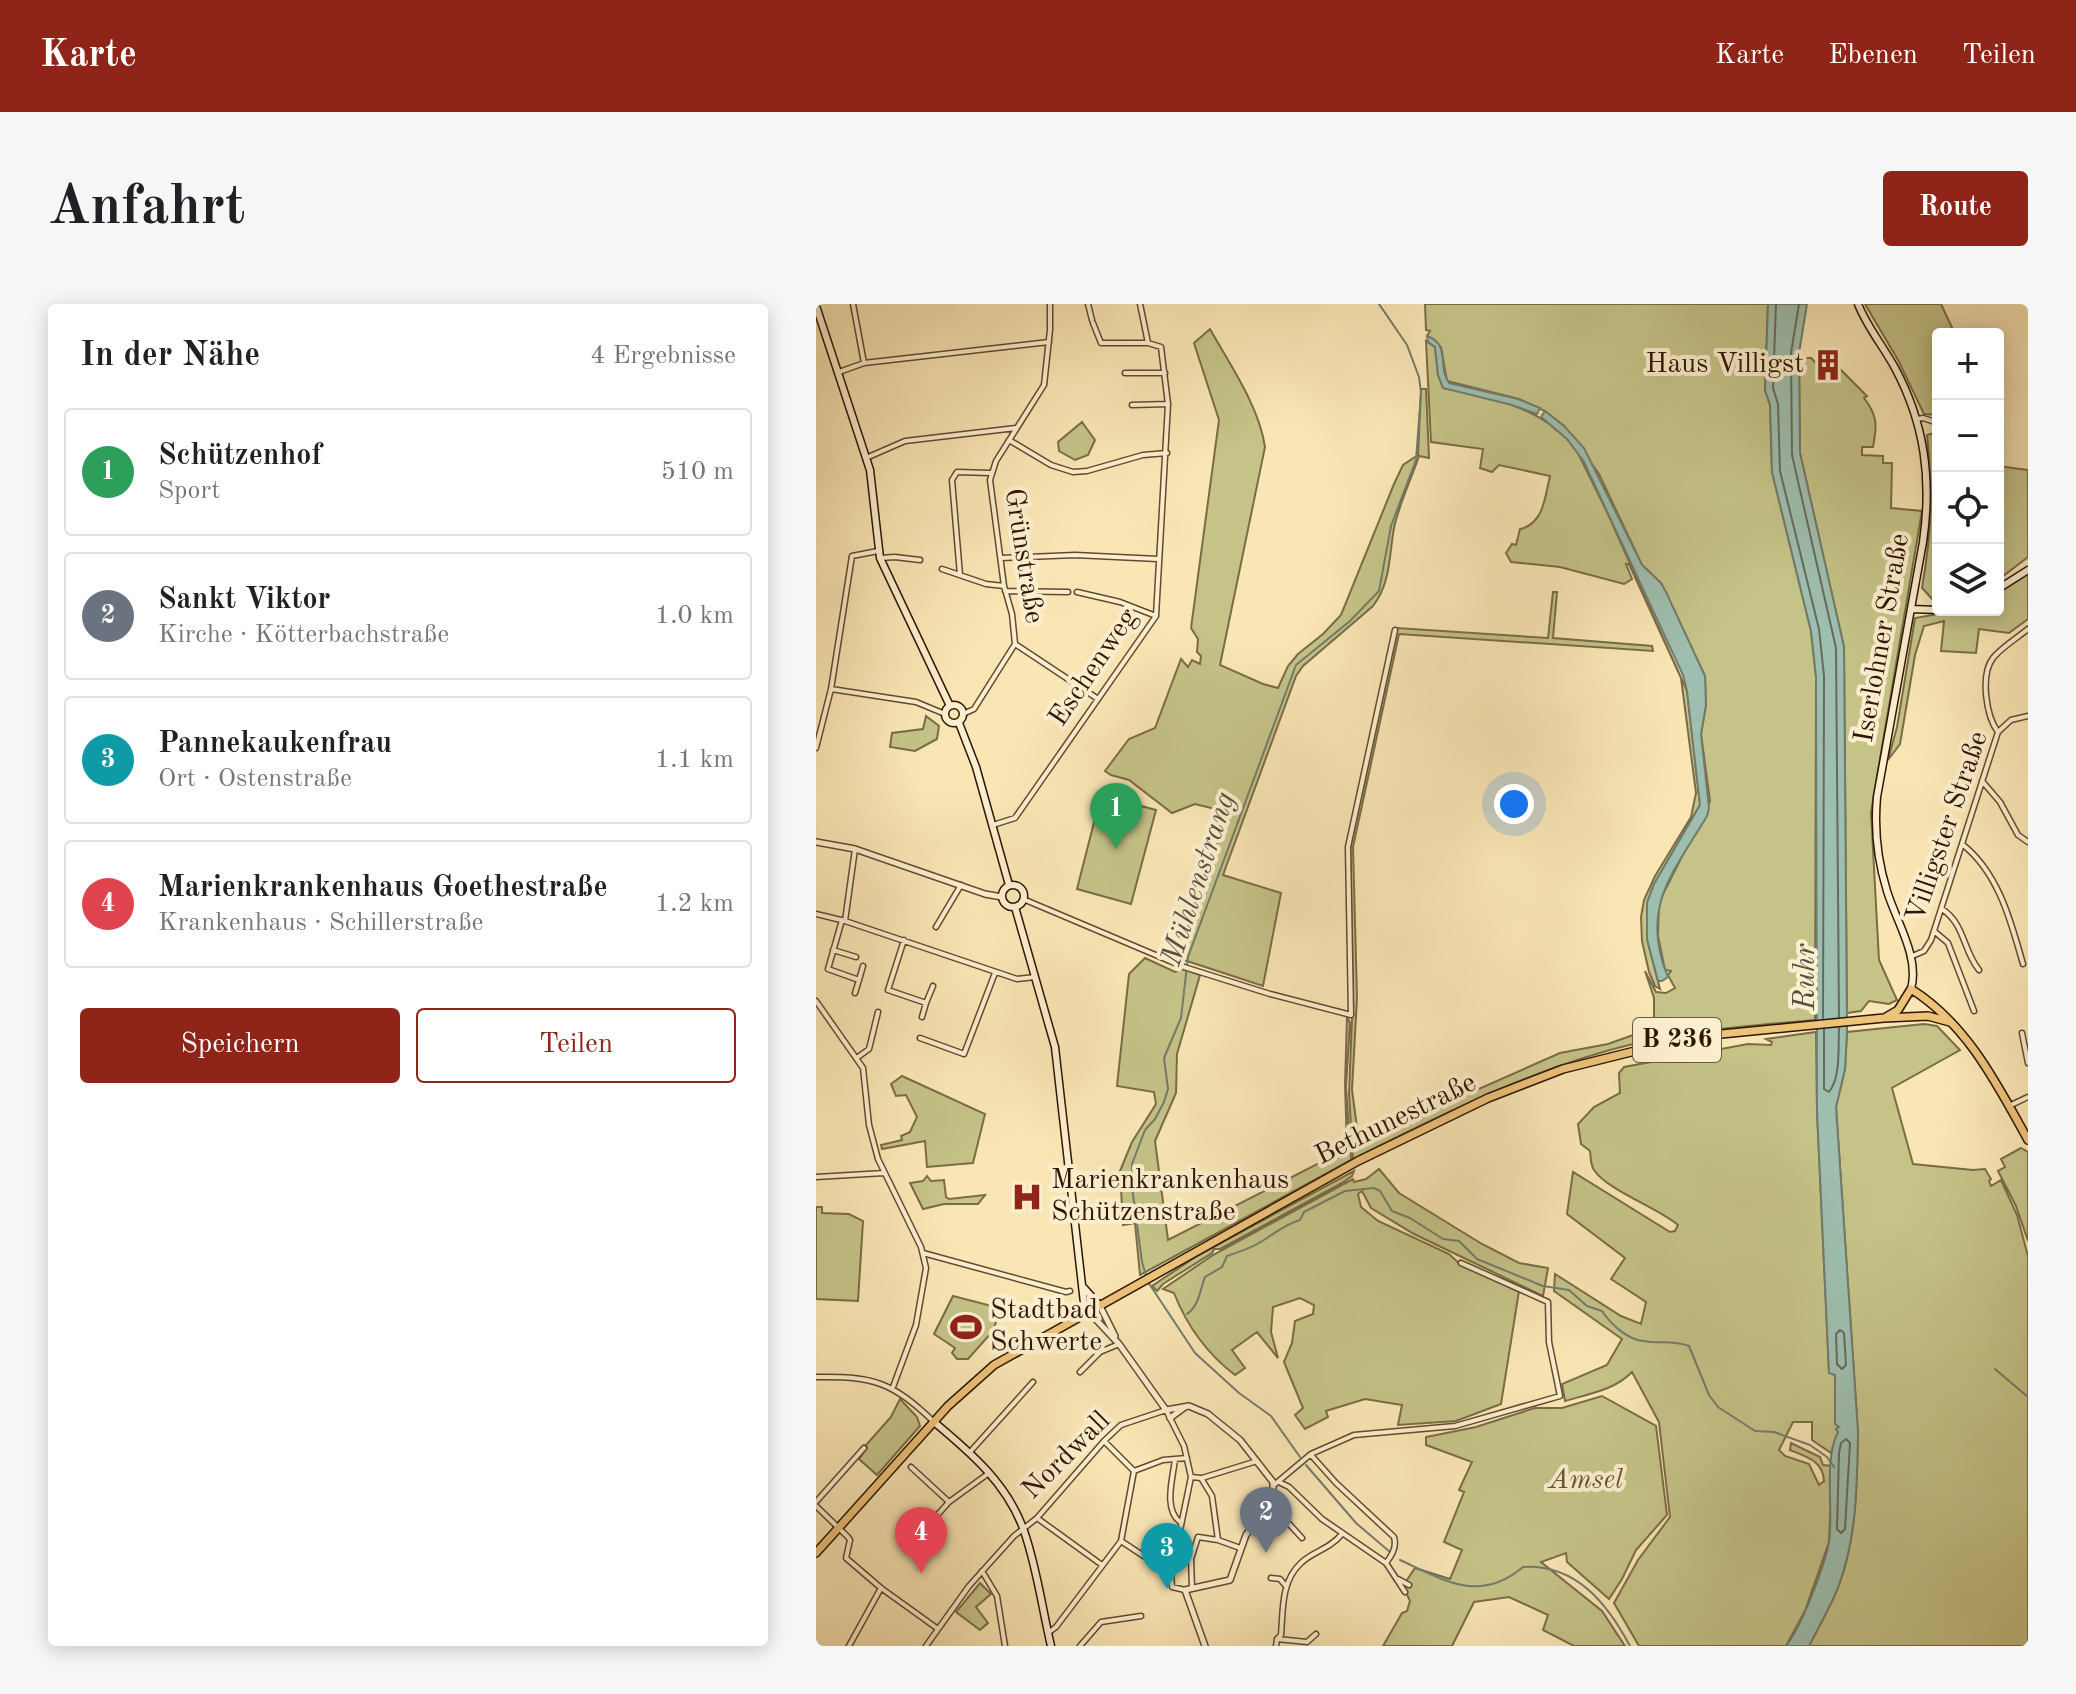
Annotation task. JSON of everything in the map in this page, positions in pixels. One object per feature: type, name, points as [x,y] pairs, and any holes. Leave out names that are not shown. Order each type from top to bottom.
[{"type":"main road","name":"Iserlohner Straße","points":[[1858,304],[1866,323],[1893,365],[1917,419],[1925,450],[1928,508],[1879,784],[1874,831],[1887,892],[1910,957],[1914,975],[1911,989]]},
{"type":"main road","points":[[816,306],[866,458],[873,491],[879,555],[950,706]]},
{"type":"main road","points":[[2004,585],[2028,570]]},
{"type":"main road","points":[[1912,609],[1932,610]]},
{"type":"main road","points":[[950,706],[959,706],[963,714],[959,723],[970,748],[1009,885]]},
{"type":"main road","points":[[950,706],[945,714],[949,722],[959,723]]},
{"type":"main road","points":[[1009,885],[1019,887],[1023,899],[1015,907],[1006,904],[1002,897],[1004,888],[1009,885]]},
{"type":"main road","points":[[1015,907],[1048,1020],[1061,1083],[1084,1303],[1089,1312]]},
{"type":"main road","points":[[1884,1018],[1898,1010],[1911,989],[1932,1004],[1973,1048],[2028,1140]]},
{"type":"main road","name":"Bethunestraße","points":[[934,1422],[972,1383],[1008,1356],[1358,1161],[1488,1098],[1563,1069],[1691,1037],[1884,1018],[1928,1016],[1950,1022]]},
{"type":"main road","points":[[1084,1288],[1100,1306]]},
{"type":"main road","points":[[934,1422],[989,1472],[1008,1497],[1024,1529]]},
{"type":"main road","name":"B 236","points":[[816,1553],[934,1422]]},
{"type":"main road","name":"Nordwall","points":[[1024,1529],[1051,1646]]},
{"type":"street","points":[[853,304],[864,363]]},
{"type":"street","name":"Grünstraße","points":[[963,714],[974,709],[1015,644],[1012,614],[1004,588],[991,473],[1044,385],[1050,304]]},
{"type":"street","points":[[1088,304],[1101,343],[1148,343],[1140,304]]},
{"type":"street","points":[[837,373],[864,363],[1049,342]]},
{"type":"street","name":"Eschenweg","points":[[993,825],[1015,818],[1156,616],[1168,404],[1161,347],[1148,343]]},
{"type":"street","points":[[1125,373],[1165,373]]},
{"type":"street","points":[[1132,405],[1168,404]]},
{"type":"street","points":[[1917,419],[1932,421]]},
{"type":"street","points":[[866,458],[905,441],[1017,428]]},
{"type":"street","points":[[1009,440],[1051,465],[1073,472],[1143,455],[1167,453]]},
{"type":"street","points":[[960,575],[952,480],[957,472],[991,473]]},
{"type":"street","points":[[816,748],[831,689],[852,556],[879,555],[920,560]]},
{"type":"street","points":[[1001,558],[1075,555],[1159,559]]},
{"type":"street","points":[[942,569],[1004,588],[1068,592]]},
{"type":"street","points":[[1077,592],[1120,602],[1156,616]]},
{"type":"street","points":[[1998,732],[1991,723],[1987,706],[1988,673],[1992,660],[2028,629]]},
{"type":"street","points":[[1023,899],[1184,967],[1351,1015],[1348,847],[1395,630]]},
{"type":"street","points":[[1015,644],[1098,699]]},
{"type":"street","points":[[831,689],[916,702],[945,714]]},
{"type":"street","name":"Villigster Straße","points":[[1910,957],[1924,951],[1934,931],[1998,732],[2011,720],[2028,716]]},
{"type":"street","points":[[1982,781],[2000,802],[2018,835],[2028,842]]},
{"type":"street","points":[[816,842],[855,849],[1002,897]]},
{"type":"street","points":[[1962,843],[1979,860],[2001,897],[2023,964]]},
{"type":"street","points":[[855,849],[844,920],[828,969],[859,980]]},
{"type":"street","points":[[936,927],[961,885]]},
{"type":"street","points":[[1941,908],[1960,927],[1979,970]]},
{"type":"street","points":[[816,914],[844,920],[995,973],[1017,979],[1035,977]]},
{"type":"street","points":[[1934,931],[1948,943],[1974,1011]]},
{"type":"street","points":[[904,940],[888,990],[926,1003]]},
{"type":"street","points":[[833,950],[856,957]]},
{"type":"street","points":[[855,993],[863,966]]},
{"type":"street","points":[[920,1038],[964,1054],[995,973]]},
{"type":"street","points":[[922,1017],[933,986]]},
{"type":"street","points":[[816,1001],[858,1057],[865,1079],[871,1133],[884,1173],[923,1253],[926,1268],[916,1325],[893,1387]]},
{"type":"street","points":[[858,1057],[869,1049],[878,1012]]},
{"type":"street","points":[[2022,1033],[2028,1063]]},
{"type":"street","points":[[2009,1106],[2028,1097]]},
{"type":"street","points":[[816,1177],[884,1173]]},
{"type":"street","points":[[923,1253],[1070,1291]]},
{"type":"street","points":[[1089,1312],[1119,1344],[1166,1410],[1187,1458],[1191,1477],[1171,1574],[1172,1587],[1185,1590],[1230,1580],[1240,1548],[1253,1524],[1270,1503],[1276,1483],[1311,1454],[1354,1435],[1455,1426],[1560,1396],[1549,1342],[1548,1302],[1461,1263]]},
{"type":"street","points":[[1100,1306],[1119,1344]]},
{"type":"street","points":[[1080,1372],[1100,1352],[1119,1344]]},
{"type":"street","points":[[816,1377],[849,1378],[893,1387],[934,1422]]},
{"type":"street","points":[[970,1452],[1033,1382]]},
{"type":"street","points":[[1166,1410],[1186,1406],[1201,1409],[1213,1418],[1240,1440],[1276,1483],[1289,1487],[1302,1503],[1386,1563],[1405,1592]]},
{"type":"street","points":[[1170,1418],[1186,1406]]},
{"type":"street","name":"Nordwall","points":[[1024,1529],[1121,1425],[1166,1410]]},
{"type":"street","points":[[1104,1441],[1134,1471]]},
{"type":"street","points":[[864,1448],[816,1504],[850,1540],[846,1558],[938,1629]]},
{"type":"street","points":[[1311,1454],[1336,1483],[1394,1537],[1394,1552],[1386,1563]]},
{"type":"street","points":[[1134,1471],[1187,1458]]},
{"type":"street","points":[[1175,1459],[1171,1507],[1180,1522]]},
{"type":"street","points":[[1191,1477],[1201,1478],[1257,1461]]},
{"type":"street","points":[[911,1467],[949,1502]]},
{"type":"street","points":[[1048,1633],[1056,1627],[1121,1541],[1134,1471]]},
{"type":"street","points":[[932,1521],[949,1502],[989,1472]]},
{"type":"street","points":[[1201,1478],[1212,1496],[1218,1540]]},
{"type":"street","points":[[1270,1503],[1302,1538]]},
{"type":"street","points":[[1037,1518],[1102,1565]]},
{"type":"street","points":[[926,1646],[982,1571],[1024,1529]]},
{"type":"street","points":[[1276,1646],[1286,1586],[1301,1563],[1330,1547],[1342,1534]]},
{"type":"street","points":[[1192,1588],[1191,1559],[1194,1542],[1200,1536],[1240,1548]]},
{"type":"street","points":[[1121,1541],[1171,1574]]},
{"type":"street","points":[[982,1571],[997,1596],[1005,1646]]},
{"type":"street","points":[[1271,1578],[1280,1579],[1286,1586]]},
{"type":"street","points":[[1396,1578],[1409,1585]]},
{"type":"street","points":[[849,1646],[881,1588]]},
{"type":"street","points":[[1185,1590],[1205,1646]]},
{"type":"street","points":[[1080,1646],[1101,1622],[1141,1616]]},
{"type":"street","points":[[1279,1637],[1307,1642],[1316,1634]]},
{"type":"green space","points":[[1425,304],[1768,304],[1765,390],[1770,405],[1772,472],[1811,631],[1816,677],[1815,1020],[1688,1033],[1570,1062],[1496,1091],[1353,1159],[1349,1094],[1353,993],[1350,849],[1397,628],[1548,638],[1553,592],[1557,592],[1553,638],[1652,646],[1653,651],[1399,634],[1353,847],[1357,998],[1352,1090],[1359,1142],[1560,1053],[1654,1032],[1654,998],[1645,971],[1656,992],[1666,993],[1675,988],[1668,975],[1671,971],[1665,970],[1658,936],[1659,902],[1710,801],[1701,734],[1706,705],[1705,676],[1661,583],[1642,565],[1599,474],[1564,426],[1545,411],[1519,399],[1447,381],[1441,347],[1427,336],[1430,331],[1426,330]]},
{"type":"green space","points":[[1865,304],[1941,304],[1952,328],[1932,328],[1932,415],[1924,414],[1898,360]]},
{"type":"green space","points":[[1210,329],[1257,416],[1265,447],[1220,665],[1263,684],[1278,688],[1288,666],[1298,654],[1341,615],[1403,465],[1418,455],[1421,389],[1426,389],[1429,458],[1419,456],[1402,501],[1383,588],[1373,606],[1303,666],[1296,676],[1223,875],[1281,893],[1263,986],[1178,958],[1227,812],[1195,804],[1172,813],[1129,780],[1105,771],[1129,739],[1155,728],[1181,659],[1188,667],[1192,660],[1200,664],[1198,639],[1191,628],[1219,420],[1194,343]]},
{"type":"green space","points":[[1426,341],[1435,347],[1438,375],[1443,388],[1516,406],[1548,423],[1576,449],[1607,512],[1687,691],[1700,805],[1654,884],[1647,903],[1647,939],[1660,989],[1655,986],[1649,972],[1642,941],[1641,917],[1644,900],[1655,876],[1691,817],[1696,793],[1681,678],[1629,564],[1626,564],[1632,579],[1624,584],[1560,567],[1511,562],[1506,553],[1512,544],[1516,545],[1520,529],[1539,515],[1550,476],[1499,465],[1492,472],[1480,468],[1483,449],[1431,442]]},
{"type":"green space","points":[[1799,358],[1811,358],[1830,377],[1839,368],[1867,396],[1864,398],[1874,416],[1875,433],[1873,447],[1862,447],[1862,455],[1883,456],[1883,463],[1892,463],[1891,508],[1922,511],[1871,812],[1879,960],[1897,1000],[1889,1004],[1869,1001],[1861,1011],[1847,1013],[1844,647],[1800,453]]},
{"type":"green space","points":[[1082,422],[1095,440],[1088,455],[1075,460],[1059,451],[1058,442]]},
{"type":"green space","points":[[1932,434],[1932,599],[1922,588],[1930,512],[1927,435]]},
{"type":"green space","points":[[2004,467],[2028,470],[2028,557],[2004,575]]},
{"type":"green space","points":[[2028,572],[2028,619],[2009,633],[1979,629],[1976,653],[1941,651],[1944,621],[1924,626],[1915,655],[1900,744],[1888,760],[1897,727],[1915,618],[1932,615],[2004,616],[2004,589]]},
{"type":"green space","points":[[926,716],[939,726],[937,739],[915,751],[890,747],[892,733],[923,729]]},
{"type":"green space","points":[[1101,795],[1156,810],[1131,904],[1077,889]]},
{"type":"green space","points":[[1145,958],[1175,972],[1184,969],[1200,975],[1177,1054],[1176,1093],[1155,1141],[1168,1240],[1347,1149],[1345,1084],[1347,1017],[1350,1023],[1346,1087],[1351,1160],[1140,1275],[1135,1223],[1123,1225],[1120,1171],[1132,1142],[1156,1104],[1154,1092],[1117,1086],[1129,974]]},
{"type":"green space","points":[[1924,1024],[1937,1026],[1960,1050],[1892,1088],[1913,1164],[1985,1169],[1991,1186],[2001,1180],[2017,1215],[2028,1256],[2028,1646],[1809,1646],[1832,1601],[1845,1566],[1853,1529],[1856,1490],[1858,1432],[1836,1107],[1845,1069],[1847,1032]]},
{"type":"green space","points":[[1816,1032],[1829,1372],[1835,1375],[1839,1428],[1836,1429],[1838,1432],[1831,1453],[1812,1440],[1812,1422],[1793,1422],[1779,1450],[1785,1456],[1809,1464],[1819,1485],[1824,1481],[1821,1469],[1813,1461],[1790,1450],[1791,1443],[1820,1457],[1823,1465],[1832,1466],[1829,1542],[1805,1611],[1786,1646],[1639,1646],[1614,1603],[1638,1560],[1670,1517],[1659,1422],[1632,1372],[1609,1387],[1565,1401],[1562,1384],[1607,1365],[1622,1339],[1554,1291],[1555,1274],[1621,1316],[1641,1324],[1646,1302],[1611,1279],[1625,1258],[1567,1214],[1573,1172],[1670,1232],[1675,1231],[1678,1225],[1601,1177],[1593,1168],[1590,1151],[1581,1144],[1578,1124],[1594,1107],[1620,1093],[1619,1073],[1624,1067],[1748,1044],[1771,1045],[1772,1042],[1766,1039]]},
{"type":"green space","points":[[902,1076],[985,1114],[973,1163],[927,1167],[925,1141],[882,1149],[881,1145],[902,1140],[901,1136],[910,1132],[917,1117],[906,1095],[896,1096],[891,1084]]},
{"type":"green space","points":[[2021,1148],[2028,1152],[2028,1241],[2016,1206],[1998,1171],[2005,1167],[2001,1159]]},
{"type":"green space","points":[[1379,1169],[1399,1193],[1482,1244],[1519,1263],[1548,1268],[1543,1296],[1414,1234],[1371,1208],[1362,1191],[1358,1194],[1361,1207],[1378,1221],[1449,1254],[1461,1265],[1519,1291],[1501,1404],[1456,1421],[1398,1425],[1402,1405],[1365,1399],[1326,1411],[1328,1417],[1305,1429],[1295,1415],[1303,1408],[1284,1362],[1292,1343],[1295,1321],[1313,1314],[1314,1305],[1300,1298],[1273,1307],[1271,1332],[1278,1358],[1257,1332],[1232,1350],[1245,1368],[1235,1375],[1198,1338],[1174,1293],[1163,1289],[1213,1255],[1353,1179],[1354,1182],[1366,1179]]},
{"type":"green space","points":[[1354,1171],[1342,1183],[1220,1249],[1214,1249],[1157,1291],[1152,1286],[1197,1256]]},
{"type":"green space","points":[[927,1176],[931,1181],[944,1180],[949,1199],[985,1195],[978,1204],[944,1204],[923,1209],[910,1183],[923,1181]]},
{"type":"green space","points":[[816,1207],[822,1207],[822,1213],[849,1214],[863,1221],[858,1301],[816,1299]]},
{"type":"green space","name":"Stadtbad Schwerte","points":[[953,1296],[996,1307],[999,1313],[993,1331],[968,1359],[957,1359],[952,1353],[955,1348],[934,1334]]},
{"type":"green space","name":"Amsel","points":[[1602,1396],[1656,1426],[1667,1515],[1636,1550],[1609,1599],[1567,1562],[1566,1553],[1541,1562],[1602,1611],[1625,1646],[1574,1646],[1543,1630],[1548,1615],[1509,1597],[1474,1602],[1452,1646],[1383,1646],[1402,1613],[1407,1611],[1410,1601],[1403,1586],[1415,1568],[1450,1579],[1462,1550],[1444,1542],[1464,1492],[1459,1490],[1472,1462],[1426,1445],[1426,1437],[1476,1427],[1535,1408],[1562,1408]]},
{"type":"green space","points":[[900,1399],[917,1417],[920,1426],[877,1475],[859,1459],[866,1445],[891,1417]]},
{"type":"green space","points":[[980,1583],[991,1594],[976,1607],[988,1623],[980,1630],[956,1612]]},
{"type":"water","points":[[1768,304],[1807,304],[1799,353],[1800,453],[1844,647],[1847,1032],[1845,1069],[1836,1107],[1858,1432],[1857,1471],[1853,1529],[1845,1566],[1832,1601],[1809,1646],[1786,1646],[1805,1611],[1829,1542],[1831,1457],[1839,1427],[1835,1424],[1835,1375],[1829,1373],[1817,1111],[1816,677],[1811,631],[1772,472],[1770,405],[1765,390]]},
{"type":"water","points":[[1427,336],[1439,344],[1449,383],[1518,399],[1540,408],[1537,414],[1443,388],[1438,375],[1435,347],[1428,342]]},
{"type":"water","points":[[1545,411],[1584,448],[1642,565],[1666,592],[1705,676],[1706,705],[1701,734],[1709,808],[1664,892],[1657,931],[1668,977],[1662,981],[1658,981],[1647,939],[1647,903],[1654,884],[1700,805],[1687,691],[1683,675],[1584,462],[1567,439],[1541,417]]},
{"type":"waterway","name":"Mühlenstrang","points":[[1300,1457],[1271,1416],[1239,1393],[1195,1353],[1148,1282],[1142,1262],[1132,1164],[1145,1130],[1155,1119],[1168,1089],[1164,1058],[1181,1018],[1188,957],[1296,665],[1350,621],[1379,591],[1391,526],[1416,460],[1421,393],[1419,377],[1407,345],[1379,304]]},
{"type":"waterway","points":[[1187,1314],[1197,1302],[1205,1277],[1222,1267],[1227,1256],[1255,1245],[1300,1220],[1304,1212],[1345,1191],[1374,1188],[1380,1191],[1392,1211],[1410,1218],[1443,1239],[1459,1241],[1477,1259],[1543,1286],[1569,1290],[1587,1306],[1602,1311],[1625,1334],[1643,1341],[1689,1346],[1709,1395],[1718,1407],[1755,1431],[1774,1432],[1810,1445],[1827,1457],[1834,1467]]},
{"type":"waterway","points":[[1995,1369],[2028,1397]]},
{"type":"waterway","name":"Mühlenstrang","points":[[1306,1465],[1356,1523],[1390,1552]]},
{"type":"waterway","name":"Mühlenstrang","points":[[1400,1560],[1462,1585],[1491,1584],[1523,1567],[1559,1572],[1574,1579],[1600,1601],[1630,1646]]},
{"type":"place","name":"Haus Villigst","points":[[1828,365]]},
{"type":"place","name":"Schützenhof","points":[[1116,849]]},
{"type":"place","name":"Marienkrankenhaus Schützenstraße","points":[[1027,1197]]},
{"type":"place","name":"Stadtbad Schwerte","points":[[966,1327]]},
{"type":"place","name":"Sankt Viktor","points":[[1266,1553]]},
{"type":"place","name":"Marienkrankenhaus Goethestraße","points":[[921,1573]]},
{"type":"place","name":"Pannekaukenfrau","points":[[1167,1589]]},
{"type":"water label","name":"Ruhr","points":[[1806,977]]}]
